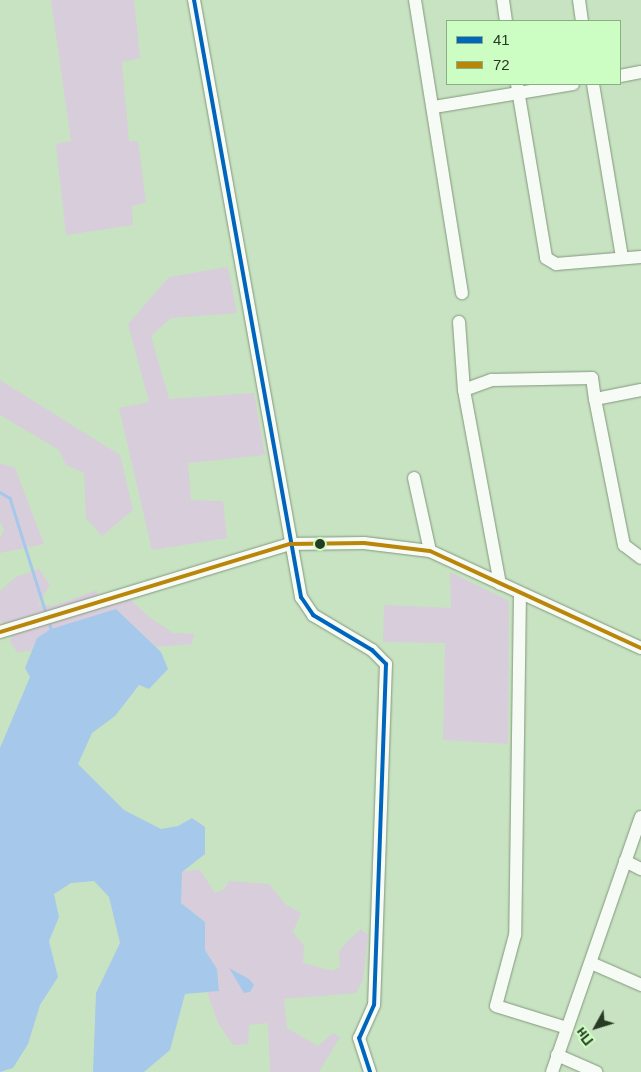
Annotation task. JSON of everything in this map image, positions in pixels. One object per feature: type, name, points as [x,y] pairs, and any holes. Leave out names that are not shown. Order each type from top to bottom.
[{"type":"street","points":[[194,0],[301,597],[313,615],[372,650],[386,664],[374,1006],[359,1038],[370,1072]]},
{"type":"street","points":[[415,0],[434,107],[462,293]]},
{"type":"street","points":[[503,0],[506,20]]},
{"type":"street","points":[[579,0],[582,20]]},
{"type":"street","points":[[621,76],[641,72]]},
{"type":"street","points":[[434,107],[518,88],[559,85]]},
{"type":"street","points":[[593,85],[622,258]]},
{"type":"street","points":[[518,88],[546,258],[556,264],[641,257]]},
{"type":"street","points":[[459,322],[464,390],[500,584]]},
{"type":"street","points":[[464,390],[492,380],[592,378],[624,546],[641,558]]},
{"type":"street","points":[[595,399],[641,390]]},
{"type":"street","points":[[414,478],[430,551]]},
{"type":"street","points":[[0,632],[290,544],[364,543],[430,551],[641,648]]},
{"type":"street","points":[[520,593],[515,935],[496,1006],[566,1028]]},
{"type":"street","points":[[552,1072],[641,817]]},
{"type":"street","points":[[625,861],[641,869]]},
{"type":"street","points":[[591,963],[641,985]]},
{"type":"street","points":[[557,1054],[596,1072]]},
{"type":"shaded area","points":[[51,0],[134,0],[140,58],[122,62],[129,141],[138,141],[146,202],[132,206],[133,225],[66,235],[56,144],[71,141]]},
{"type":"shaded area","points":[[228,267],[237,313],[171,318],[151,336],[169,399],[254,393],[265,455],[188,463],[191,500],[223,501],[227,538],[152,550],[119,408],[149,402],[128,324],[169,277]]},
{"type":"shaded area","points":[[0,380],[120,455],[133,510],[102,536],[86,518],[84,473],[66,465],[59,450],[0,415]]},
{"type":"shaded area","points":[[0,463],[15,468],[44,544],[0,553],[0,538],[4,529],[0,522]]},
{"type":"shaded area","points":[[39,569],[50,585],[38,604],[53,606],[97,590],[98,596],[6,627],[0,620],[0,591],[16,577]]},
{"type":"shaded area","points":[[450,572],[509,601],[508,744],[443,740],[445,643],[383,642],[384,605],[451,608]]},
{"type":"shaded area","points":[[127,596],[149,617],[173,633],[194,634],[192,644],[156,647],[116,609],[37,638],[31,651],[17,652],[10,641],[12,635],[29,627]]},
{"type":"shaded area","points":[[200,870],[215,893],[224,889],[229,881],[269,884],[286,905],[301,913],[293,932],[304,946],[303,963],[333,971],[340,967],[339,951],[349,940],[361,929],[368,935],[363,980],[356,993],[284,999],[287,1028],[318,1046],[333,1033],[340,1037],[319,1072],[270,1072],[268,1023],[249,1025],[248,1044],[233,1045],[218,1023],[207,992],[219,991],[217,969],[205,950],[205,922],[181,903],[182,871]]},
{"type":"water","points":[[116,609],[161,652],[168,669],[149,689],[139,685],[115,716],[92,733],[78,764],[124,810],[161,829],[178,826],[192,818],[205,827],[205,854],[182,872],[181,903],[205,922],[205,950],[217,969],[219,991],[185,994],[170,1050],[144,1072],[93,1072],[96,993],[120,943],[109,897],[94,881],[71,883],[54,894],[59,917],[49,941],[58,977],[40,1005],[28,1044],[13,1068],[0,1072],[0,748],[30,677],[25,668],[37,638],[51,629]]},
{"type":"water","points":[[229,968],[249,979],[254,985],[250,992],[244,993]]},
{"type":"waterway","points":[[0,492],[10,498],[45,610]]},
{"type":"waterway","points":[[50,625],[51,629]]},
{"type":"transit line","name":"41","points":[[194,0],[301,597],[313,615],[372,650],[386,664],[374,1005],[359,1038],[370,1072]]},
{"type":"transit line","name":"72","points":[[0,632],[290,544],[364,543],[430,551],[641,648]]}]
